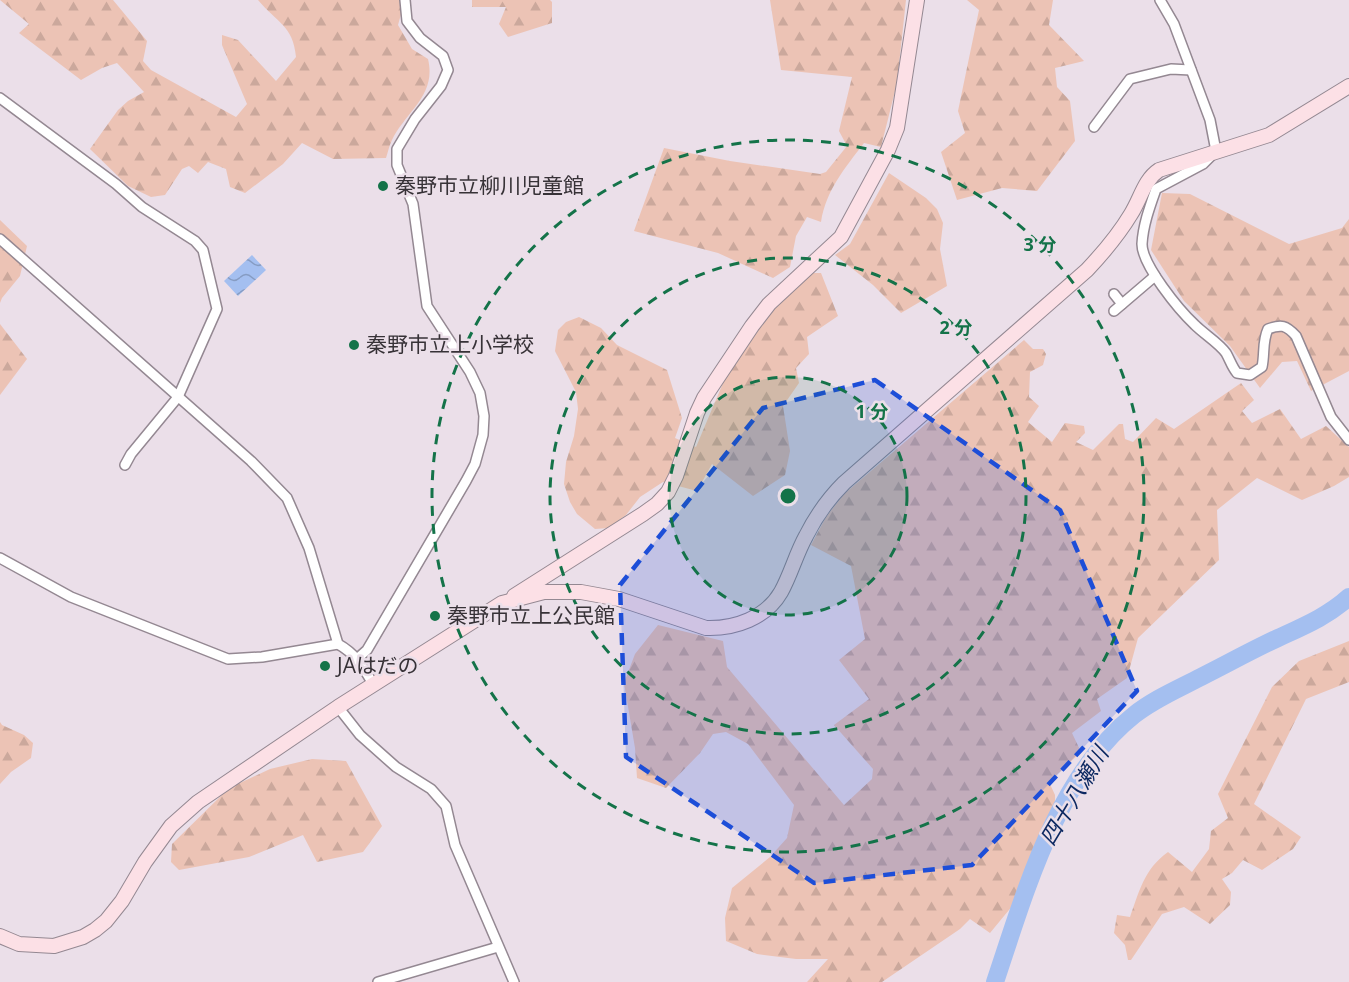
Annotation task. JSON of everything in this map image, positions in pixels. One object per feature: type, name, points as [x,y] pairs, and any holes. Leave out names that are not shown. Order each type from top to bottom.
[{"type":"street","points":[[358,658],[367,650],[466,481],[475,464],[483,435],[484,416],[480,393],[470,372],[428,306],[413,204],[397,165],[397,149],[415,118],[441,86],[448,70],[443,56],[420,38],[407,21],[405,0]]},
{"type":"street","points":[[0,936],[20,944],[54,946],[83,937],[95,930],[106,921],[122,901],[145,862],[171,826],[198,802],[373,684],[657,504],[668,492],[676,476],[704,398],[769,304],[841,237],[888,150],[897,128],[917,0]]},
{"type":"street","points":[[1160,0],[1174,24],[1210,120],[1216,151]]},
{"type":"street","points":[[1094,127],[1130,79],[1171,69],[1191,70]]},
{"type":"street","points":[[502,603],[544,592],[581,592],[619,599],[706,628],[738,625],[761,613],[780,594],[805,537],[827,501],[844,483],[1087,270],[1132,213],[1152,175],[1159,170],[1275,132],[1349,86]]},
{"type":"street","points":[[0,98],[116,184],[142,207],[195,241],[203,250],[217,309],[178,397],[130,454],[125,465]]},
{"type":"street","points":[[1216,151],[1203,164],[1156,189],[1147,216],[1142,244],[1145,259],[1155,276],[1193,323],[1226,353],[1230,365],[1237,373],[1250,375],[1262,367],[1265,354],[1263,342],[1268,329],[1279,324],[1288,327],[1296,336],[1331,417],[1349,440]]},
{"type":"street","points":[[0,239],[251,461],[287,498],[309,548],[338,644]]},
{"type":"street","points":[[1114,311],[1155,276]]},
{"type":"street","points":[[1114,294],[1122,304]]},
{"type":"street","points":[[0,558],[71,597],[228,658],[262,657],[338,644],[358,658],[373,684]]},
{"type":"street","points":[[338,707],[360,735],[388,761],[431,789],[446,806],[455,845],[514,982]]},
{"type":"street","points":[[378,982],[498,947]]},
{"type":"highlighted area","points":[[875,380],[1060,510],[1137,691],[972,865],[814,883],[626,757],[620,585],[763,408]]},
{"type":"green space","points":[[0,0],[113,0],[147,41],[143,61],[151,70],[236,117],[247,104],[222,45],[222,35],[238,40],[276,81],[296,57],[288,31],[258,0],[405,0],[398,25],[412,49],[428,59],[430,72],[424,94],[392,140],[386,158],[333,159],[302,143],[283,164],[245,193],[230,187],[226,169],[208,162],[198,173],[189,166],[182,169],[165,195],[151,197],[128,186],[90,149],[118,110],[144,92],[117,63],[102,68],[81,80],[19,33],[29,24]]},
{"type":"green space","points":[[472,0],[550,0],[552,2],[552,23],[508,37],[499,24],[506,7],[472,7]]},
{"type":"green space","points":[[770,0],[906,0],[897,83],[881,147],[864,143],[832,190],[821,222],[807,217],[796,236],[790,267],[773,278],[718,253],[634,231],[664,148],[730,161],[820,174],[826,172],[847,146],[839,131],[852,77],[781,70]]},
{"type":"green space","points":[[967,0],[1053,0],[1049,25],[1084,61],[1055,68],[1057,87],[1070,101],[1075,141],[1037,191],[1002,188],[957,200],[941,152],[965,133],[958,111],[979,10]]},
{"type":"green space","points":[[889,173],[926,198],[937,209],[943,223],[940,249],[947,286],[901,313],[873,285],[835,255],[850,244]]},
{"type":"green space","points":[[1162,193],[1190,194],[1289,244],[1342,228],[1349,219],[1349,371],[1311,391],[1297,361],[1282,362],[1260,388],[1230,346],[1184,301],[1151,250]]},
{"type":"green space","points":[[0,220],[27,246],[20,276],[0,303]]},
{"type":"green space","points":[[812,273],[821,273],[838,316],[807,337],[809,354],[796,368],[799,383],[783,406],[790,451],[785,475],[753,496],[712,464],[697,491],[663,482],[640,497],[626,515],[609,528],[595,529],[577,514],[564,484],[566,462],[574,436],[578,409],[576,392],[555,351],[558,330],[566,322],[579,317],[601,328],[617,345],[667,370],[682,418],[675,438],[696,447],[726,376],[769,314]]},
{"type":"green space","points":[[0,324],[27,359],[0,395]]},
{"type":"green space","points":[[1024,340],[1033,349],[1043,349],[1046,354],[1043,365],[1030,372],[1029,397],[1039,406],[1028,422],[1052,442],[1065,423],[1084,426],[1085,433],[1076,442],[1093,450],[1119,424],[1123,424],[1125,439],[1133,442],[1156,418],[1174,429],[1241,383],[1254,400],[1242,411],[1252,423],[1280,409],[1301,439],[1326,426],[1349,447],[1349,477],[1302,500],[1257,478],[1217,510],[1219,560],[1138,638],[1127,678],[1097,699],[1101,711],[1072,733],[1081,752],[1049,782],[1055,795],[1055,811],[1039,837],[1018,899],[990,933],[970,919],[960,929],[882,982],[807,982],[828,959],[796,959],[757,954],[726,941],[725,918],[732,888],[770,857],[787,838],[794,805],[748,744],[726,732],[713,734],[700,753],[666,788],[637,778],[635,748],[624,683],[635,654],[658,625],[723,641],[727,667],[844,805],[872,779],[873,769],[834,725],[869,699],[839,660],[865,639],[851,566],[811,545],[826,517],[844,494]]},
{"type":"green space","points":[[1349,641],[1349,682],[1306,699],[1254,804],[1301,837],[1293,849],[1262,870],[1243,860],[1232,873],[1222,879],[1231,892],[1230,905],[1210,924],[1184,907],[1162,914],[1131,960],[1128,960],[1125,945],[1114,933],[1117,915],[1130,917],[1148,873],[1168,852],[1192,872],[1209,849],[1211,831],[1228,818],[1218,794],[1272,687],[1299,661]]},
{"type":"green space","points":[[0,722],[24,735],[33,743],[31,758],[11,772],[0,784]]},
{"type":"green space","points":[[312,759],[346,761],[382,826],[363,852],[317,862],[303,835],[249,857],[179,870],[171,862],[172,844],[229,788],[270,769]]},
{"type":"water","points":[[252,255],[266,270],[238,296],[224,281]]},
{"type":"waterway","name":"四十八瀬川","points":[[995,982],[1032,874],[1047,838],[1084,770],[1107,740],[1134,715],[1150,704],[1315,620],[1333,610],[1349,597]]},
{"type":"place","name":"秦野市立柳川児童館","points":[[383,186]]},
{"type":"place","name":"秦野市立上小学校","points":[[354,345]]},
{"type":"place","name":"秦野市立上公民館","points":[[435,616]]},
{"type":"place","name":"JAはだの","points":[[325,666]]}]
